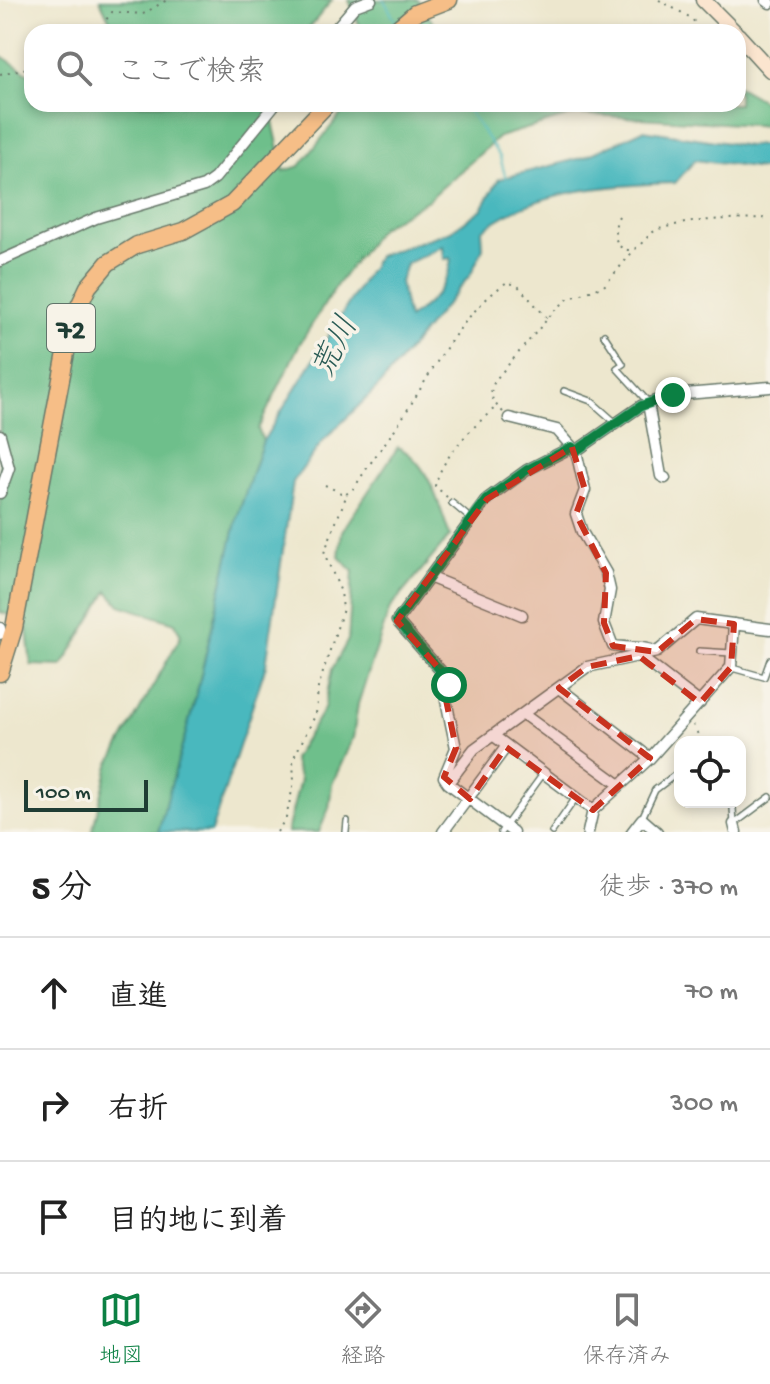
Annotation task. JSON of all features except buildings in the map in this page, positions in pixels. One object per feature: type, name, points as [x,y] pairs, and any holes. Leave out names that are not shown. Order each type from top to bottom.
[{"type":"main road","points":[[402,24],[415,13],[449,0]]},
{"type":"main road","points":[[703,0],[727,24]]},
{"type":"main road","points":[[746,44],[770,70]]},
{"type":"main road","name":"72","points":[[0,673],[14,628],[72,321],[88,287],[108,263],[137,245],[183,231],[232,204],[319,112]]},
{"type":"street","points":[[340,24],[355,6],[371,0]]},
{"type":"street","points":[[0,261],[96,218],[204,186],[215,178],[269,112]]},
{"type":"street","points":[[507,830],[444,777],[456,748],[446,700],[447,678],[397,621],[487,499],[527,470],[574,449],[648,403],[673,395],[770,387]]},
{"type":"street","points":[[648,403],[661,476],[665,478]]},
{"type":"street","points":[[509,418],[557,430],[574,449],[585,490],[576,514],[582,532],[606,573],[610,590],[604,623],[613,646],[626,649],[642,646],[657,652]]},
{"type":"street","points":[[0,435],[9,468],[0,493]]},
{"type":"street","points":[[429,577],[522,615]]},
{"type":"street","points":[[448,783],[474,749],[587,667],[657,652],[696,619],[770,629]]},
{"type":"street","points":[[588,832],[593,810],[650,758],[731,667],[734,624]]},
{"type":"street","points":[[639,656],[700,703]]},
{"type":"street","points":[[559,688],[650,758]]},
{"type":"street","points":[[523,714],[620,785]]},
{"type":"street","points":[[494,736],[593,810]]},
{"type":"street","points":[[443,832],[506,747]]},
{"type":"street","points":[[632,832],[642,819],[657,832]]},
{"type":"lane","points":[[604,335],[623,364],[617,368],[648,403]]},
{"type":"lane","points":[[564,391],[591,401],[616,423]]},
{"type":"lane","points":[[452,503],[471,519]]},
{"type":"lane","points":[[699,651],[732,654]]},
{"type":"lane","points":[[731,667],[764,677],[770,660]]},
{"type":"lane","points":[[507,830],[543,774]]},
{"type":"lane","points":[[642,819],[655,790],[674,776]]},
{"type":"lane","points":[[735,828],[770,797]]},
{"type":"lane","points":[[552,832],[576,798]]},
{"type":"lane","points":[[733,808],[735,828]]},
{"type":"lane","points":[[346,832],[347,821]]},
{"type":"path","points":[[103,24],[112,12],[143,14],[167,0]]},
{"type":"path","points":[[659,0],[693,19],[695,24]]},
{"type":"path","points":[[0,74],[24,69]]},
{"type":"path","points":[[619,216],[615,224],[619,245],[635,249]]},
{"type":"path","points":[[509,418],[497,407],[490,387],[568,299],[604,286],[656,229],[699,219],[770,218]]},
{"type":"path","points":[[277,832],[286,818],[294,782],[293,759],[316,714],[318,688],[339,627],[341,592],[324,553],[347,494],[401,421],[445,346],[483,298],[507,282],[518,286],[548,319]]},
{"type":"path","points":[[452,503],[435,486],[435,481],[473,427],[497,407]]},
{"type":"path","points":[[325,485],[347,494]]},
{"type":"path","points":[[689,717],[699,736]]},
{"type":"highlighted area","points":[[572,447],[585,490],[576,514],[606,573],[604,623],[613,646],[657,652],[696,619],[734,624],[731,667],[700,703],[639,656],[587,667],[559,688],[650,758],[593,810],[506,747],[470,799],[448,783],[444,777],[456,748],[446,700],[450,681],[397,621],[487,499]]},
{"type":"green space","points":[[100,0],[332,0],[312,24],[112,24]]},
{"type":"green space","points":[[349,0],[418,0],[434,24],[359,24]]},
{"type":"green space","points":[[0,55],[24,71],[24,112],[271,112],[284,171],[300,166],[343,112],[746,112],[746,92],[770,105],[770,126],[576,114],[499,137],[428,200],[380,228],[336,286],[299,345],[258,429],[263,441],[237,518],[197,693],[158,832],[92,832],[109,765],[181,636],[175,623],[120,605],[108,591],[62,666],[31,665],[26,621],[0,612]]},
{"type":"green space","points":[[398,447],[409,454],[426,474],[450,536],[390,608],[358,704],[353,738],[332,784],[329,808],[319,832],[287,832],[300,780],[293,759],[324,709],[332,669],[348,640],[353,571],[339,557],[342,531]]},
{"type":"water","name":"荒川","points":[[643,130],[748,146],[770,144],[770,170],[695,160],[675,183],[624,185],[549,198],[503,216],[482,230],[483,248],[471,274],[380,385],[323,441],[293,482],[266,665],[211,832],[158,832],[197,693],[237,518],[263,441],[378,256],[451,231],[482,209],[499,179],[585,157]],"holes":[[[443,246],[444,259],[451,258],[442,286],[424,307],[408,319],[400,282],[406,264]]]},
{"type":"waterway","points":[[384,0],[395,20]]},
{"type":"waterway","points":[[469,112],[500,157],[506,179]]},
{"type":"route","points":[[449,685],[447,678],[397,621],[487,499],[527,470],[558,453],[572,447],[576,451],[641,406],[673,395]]}]
